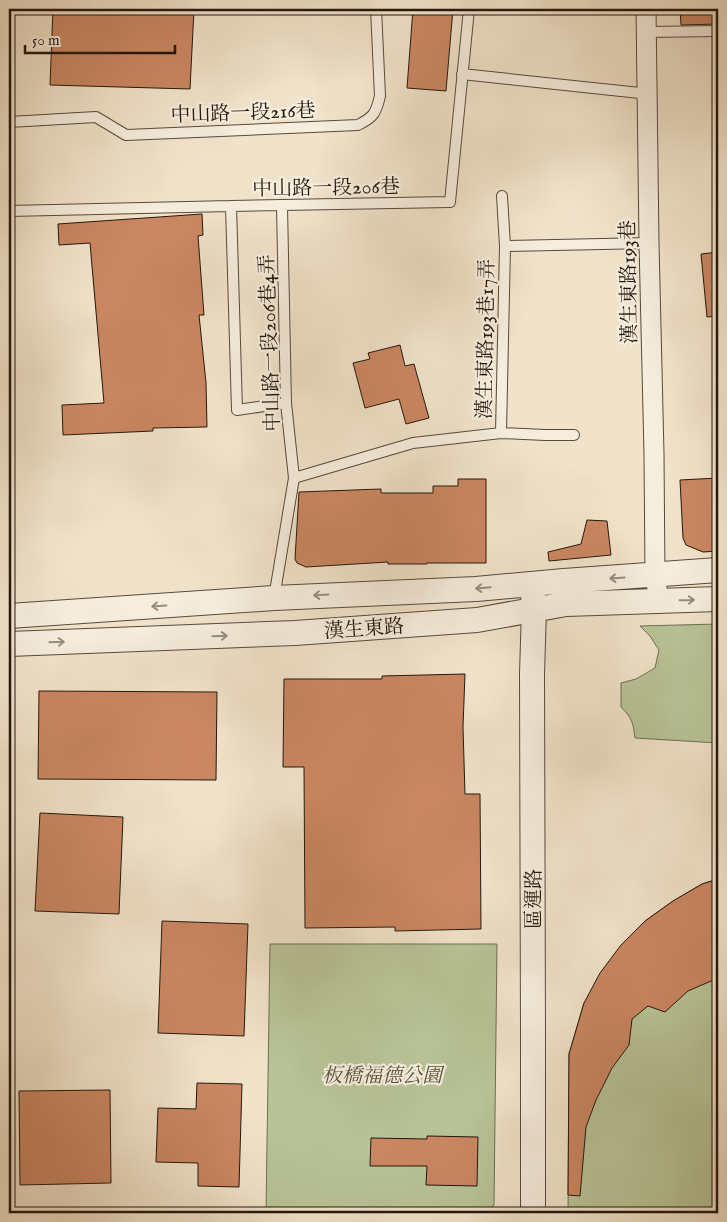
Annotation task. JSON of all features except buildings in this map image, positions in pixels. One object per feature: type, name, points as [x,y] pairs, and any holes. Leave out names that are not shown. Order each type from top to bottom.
[{"type":"street","name":"漢生東路193巷","points":[[646,9],[654,454],[654,576],[659,601]]},
{"type":"street","name":"漢生東路","points":[[9,616],[274,598],[476,589],[718,570]]},
{"type":"street","name":"區運路","points":[[532,584],[534,609],[532,674],[533,1213]]},
{"type":"street","name":"漢生東路","points":[[9,644],[305,632],[476,620],[566,604],[718,599]]},
{"type":"lane","name":"中山路一段216巷","points":[[9,122],[96,117],[126,135],[358,125],[369,119],[376,109],[380,96],[376,9]]},
{"type":"lane","name":"中山路一段206巷","points":[[9,212],[450,202],[470,9]]},
{"type":"lane","points":[[647,32],[718,31]]},
{"type":"lane","points":[[462,74],[640,93]]},
{"type":"lane","name":"漢生東路193巷17弄","points":[[501,433],[505,246],[502,196]]},
{"type":"lane","points":[[231,206],[237,410],[286,403]]},
{"type":"lane","name":"中山路一段206巷4弄","points":[[274,598],[294,478],[286,403],[282,206]]},
{"type":"lane","name":"漢生東路193巷17弄","points":[[505,246],[649,243]]},
{"type":"lane","points":[[294,478],[413,443],[501,433],[574,435]]},
{"type":"green space","points":[[718,624],[718,743],[635,738],[634,728],[628,714],[621,707],[621,683],[636,679],[655,668],[659,650],[650,636],[640,626]]},
{"type":"green space","points":[[718,879],[718,1213],[568,1213],[569,1054],[584,1003],[645,921],[673,901],[702,884]]},
{"type":"green space","name":"板橋福德公園","points":[[270,944],[497,944],[494,1205],[485,1213],[266,1212]]}]
